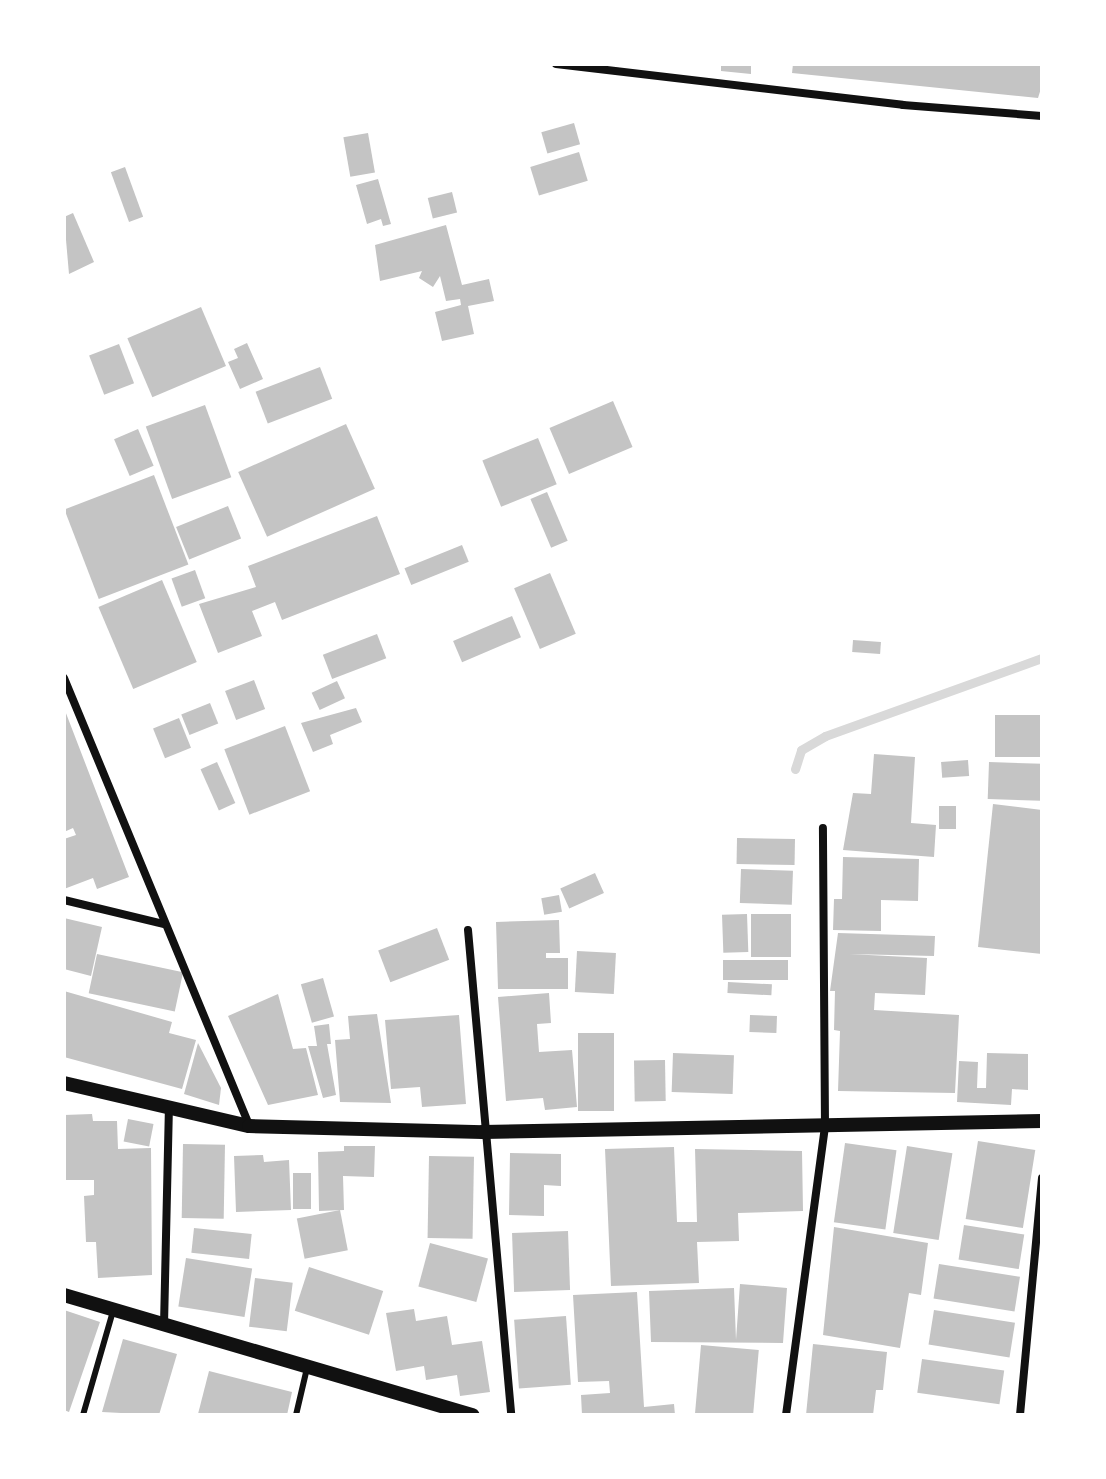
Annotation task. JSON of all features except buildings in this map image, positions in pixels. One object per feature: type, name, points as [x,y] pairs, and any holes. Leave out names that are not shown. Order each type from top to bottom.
[{"type":"street","points":[[556,64],[1042,116]]},
{"type":"street","points":[[64,678],[249,1126]]},
{"type":"street","points":[[786,1415],[825,1126],[823,828]]},
{"type":"street","points":[[64,900],[163,924]]},
{"type":"street","points":[[468,930],[483,1132],[511,1415]]},
{"type":"street","points":[[64,1083],[169,1110],[249,1126],[483,1132],[1042,1121]]},
{"type":"street","points":[[163,1325],[169,1110]]},
{"type":"street","points":[[1020,1415],[1042,1178]]},
{"type":"street","points":[[64,1295],[473,1415]]},
{"type":"lane","points":[[83,1415],[113,1311]]},
{"type":"lane","points":[[296,1415],[307,1366]]},
{"type":"waterway","points":[[795,769],[801,750],[825,736],[1042,658]]}]
